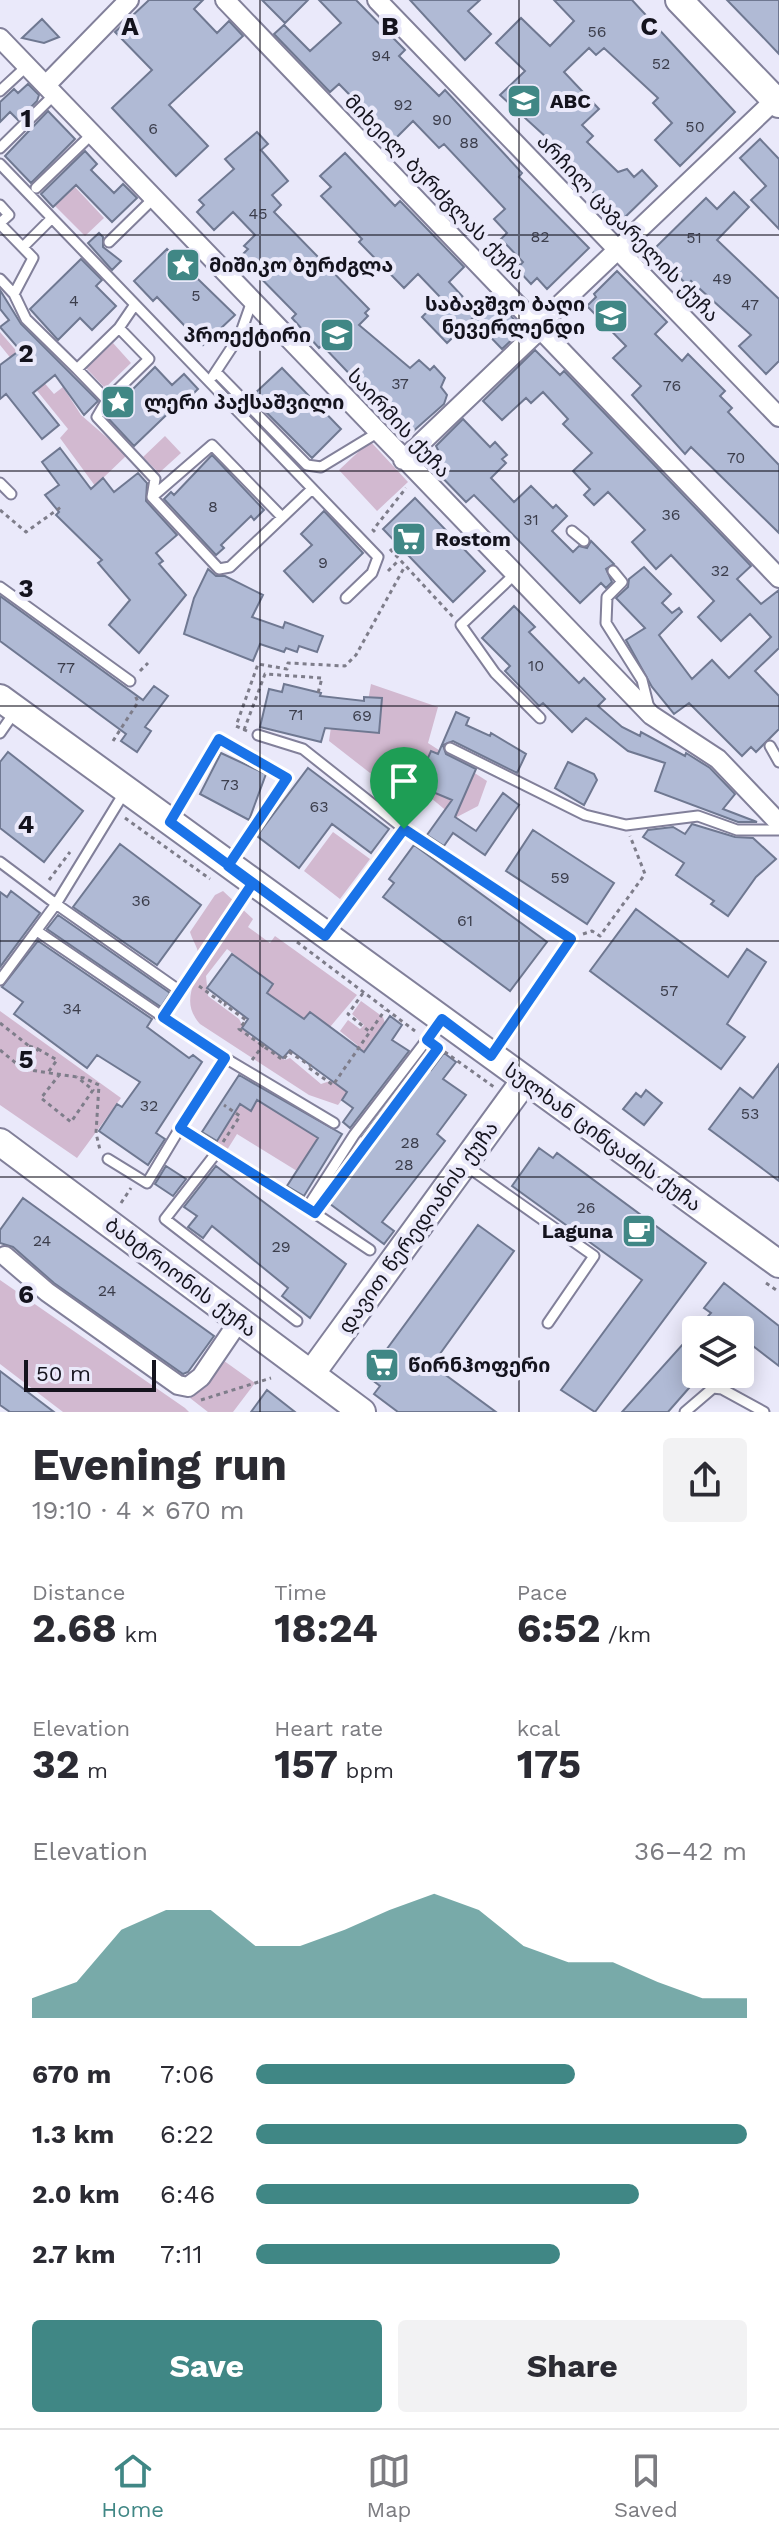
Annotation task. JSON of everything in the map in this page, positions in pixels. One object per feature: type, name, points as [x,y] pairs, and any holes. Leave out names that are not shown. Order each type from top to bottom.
[{"type":"main road","points":[[679,0],[777,102]]},
{"type":"main road","name":"სულხან ცინცაძის ქუჩა","points":[[8,704],[325,936],[435,1030],[491,1056],[779,1264]]},
{"type":"main road","name":"დავით წერედიანის ქუჩა","points":[[311,1374],[525,1080]]},
{"type":"main road","name":"ბახტრიონის ქუჩა","points":[[0,1142],[362,1412]]},
{"type":"street","points":[[50,89],[129,0]]},
{"type":"street","name":"მიხეილ ბურძგლას ქუჩა","points":[[225,0],[779,578]]},
{"type":"street","name":"არჩილ ცაგარელის ქუჩა","points":[[377,0],[779,417]]},
{"type":"street","name":"საირმის ქუჩა","points":[[0,38],[253,297],[377,433],[651,715],[718,759],[779,823]]},
{"type":"street","points":[[403,460],[618,249],[777,102]]},
{"type":"street","points":[[5,1256],[47,1292],[178,1385],[188,1387],[201,1377],[239,1321]]},
{"type":"lane","points":[[0,91],[27,66]]},
{"type":"lane","points":[[0,148],[50,89]]},
{"type":"lane","points":[[36,188],[93,133]]},
{"type":"lane","points":[[0,164],[50,220],[378,557],[372,573],[346,598]]},
{"type":"lane","points":[[109,242],[155,197]]},
{"type":"lane","points":[[0,205],[9,215],[0,224],[33,258],[14,294]]},
{"type":"lane","points":[[23,247],[50,220]]},
{"type":"lane","points":[[0,279],[14,294],[26,319],[107,400]]},
{"type":"lane","points":[[208,382],[240,335],[253,297]]},
{"type":"lane","points":[[77,369],[119,328],[134,306]]},
{"type":"lane","points":[[119,328],[149,359],[107,400],[97,417],[155,479],[152,497]]},
{"type":"lane","points":[[216,372],[307,465],[321,467],[377,433]]},
{"type":"lane","points":[[152,497],[212,445],[282,517]]},
{"type":"lane","points":[[0,483],[11,494]]},
{"type":"lane","points":[[152,497],[219,569],[230,567],[312,489]]},
{"type":"lane","points":[[572,531],[584,541]]},
{"type":"lane","points":[[613,571],[622,582],[607,597],[606,623],[642,680],[651,715]]},
{"type":"lane","points":[[514,575],[461,625],[495,673],[540,718]]},
{"type":"lane","points":[[0,587],[130,681]]},
{"type":"lane","points":[[0,733],[8,704]]},
{"type":"lane","points":[[258,735],[303,749],[404,829],[571,939],[491,1056]]},
{"type":"lane","points":[[170,822],[219,739],[287,778],[228,866]]},
{"type":"lane","points":[[770,746],[779,762]]},
{"type":"lane","points":[[450,748],[585,815],[626,825],[698,816],[737,830],[779,830]]},
{"type":"lane","points":[[0,980],[56,904],[125,790]]},
{"type":"lane","points":[[325,936],[404,829]]},
{"type":"lane","points":[[0,862],[180,991]]},
{"type":"lane","points":[[163,1017],[252,884]]},
{"type":"lane","points":[[37,931],[225,1058],[334,1123]]},
{"type":"lane","points":[[307,1208],[354,1135],[435,1030]]},
{"type":"lane","points":[[108,1159],[147,1183],[225,1058]]},
{"type":"lane","points":[[180,1128],[370,1250]]},
{"type":"lane","points":[[217,1152],[165,1219],[297,1321]]},
{"type":"lane","points":[[465,1165],[594,1256],[548,1323]]},
{"type":"lane","points":[[685,1412],[713,1388],[722,1389],[764,1412]]},
{"type":"path","points":[[410,481],[373,530],[461,625]]},
{"type":"path","points":[[0,510],[26,532],[61,507]]},
{"type":"path","points":[[389,571],[399,560]]},
{"type":"path","points":[[318,693],[322,678],[265,674],[244,730],[236,726],[258,664],[287,669],[288,663],[345,666],[356,655],[405,566]]},
{"type":"path","points":[[113,741],[138,702],[130,681]]},
{"type":"path","points":[[592,931],[600,936],[645,874],[626,825]]},
{"type":"path","points":[[38,872],[50,881],[74,847]]},
{"type":"path","points":[[287,935],[386,1010],[435,1030],[499,1090]]},
{"type":"path","points":[[363,993],[348,1014],[370,1032]]},
{"type":"path","points":[[226,1002],[225,1005],[246,1020],[239,1029],[283,1060],[289,1052],[333,1085],[386,1010]]},
{"type":"path","points":[[0,1023],[29,1046],[57,1060],[47,1074]]},
{"type":"path","points":[[245,1069],[262,1045]]},
{"type":"path","points":[[29,1046],[25,1051],[32,1057]]},
{"type":"path","points":[[23,1069],[38,1049]]},
{"type":"path","points":[[0,1050],[23,1069],[76,1077],[99,1085],[96,1133],[100,1148],[108,1159]]},
{"type":"path","points":[[60,1074],[41,1098],[71,1122],[93,1090],[76,1077]]},
{"type":"path","points":[[224,1105],[240,1116]]},
{"type":"path","points":[[217,1152],[244,1110]]},
{"type":"path","points":[[362,1150],[391,1111]]},
{"type":"path","points":[[121,1203],[138,1178]]},
{"type":"path","points":[[196,1401],[271,1378]]},
{"type":"shaded area","points":[[75,187],[104,218],[85,236],[55,206]]},
{"type":"shaded area","points":[[0,332],[54,394],[63,387],[81,415],[127,455],[102,479],[146,539],[120,520],[60,438],[68,429],[0,345]]},
{"type":"shaded area","points":[[113,343],[131,363],[105,388],[86,368]]},
{"type":"shaded area","points":[[165,436],[181,453],[159,473],[143,457]]},
{"type":"shaded area","points":[[370,441],[408,482],[377,511],[339,470]]},
{"type":"shaded area","points":[[371,684],[438,707],[428,743],[487,781],[478,806],[455,818],[407,778],[397,794],[329,741],[331,727],[363,729]]},
{"type":"shaded area","points":[[333,832],[370,859],[340,899],[304,871]]},
{"type":"shaded area","points":[[223,891],[253,919],[248,927],[270,943],[275,936],[357,995],[330,1027],[310,1012],[304,1019],[267,993],[273,984],[227,949],[206,976],[208,996],[239,1019],[247,1034],[285,1060],[290,1058],[321,1084],[333,1080],[357,1045],[340,1031],[348,1020],[360,1029],[364,1025],[352,1014],[361,1001],[383,1017],[385,1023],[371,1042],[380,1048],[338,1105],[309,1095],[200,1024],[194,1015],[190,999],[199,957],[190,932],[215,895]]},
{"type":"shaded area","points":[[0,1011],[121,1098],[77,1158],[0,1105]]},
{"type":"shaded area","points":[[226,1095],[250,1111],[257,1100],[318,1138],[297,1171],[237,1134],[227,1150],[216,1142],[230,1120],[216,1110]]},
{"type":"shaded area","points":[[0,1280],[189,1412],[63,1412],[0,1364]]},
{"type":"shaded area","points":[[220,1358],[255,1383],[233,1412],[208,1412],[190,1398]]},
{"type":"building","points":[[149,0],[203,0],[194,9],[217,33],[229,21],[243,36],[169,105],[208,146],[176,176],[112,108],[152,70],[115,32]]},
{"type":"building","points":[[262,0],[308,0],[285,23]]},
{"type":"building","points":[[319,0],[356,0],[405,50],[399,56],[439,96],[445,90],[522,173],[519,177],[589,248],[547,289],[537,278],[531,284],[517,269],[523,262],[501,239],[507,233],[494,219],[505,209],[444,144],[439,148],[413,121],[394,140],[339,84],[330,92],[274,34],[284,25],[310,51],[341,23]]},
{"type":"building","points":[[410,0],[480,0],[468,11],[491,34],[465,60]]},
{"type":"building","points":[[554,0],[632,0],[735,112],[680,166],[655,140],[672,123],[653,103],[658,98],[604,48],[596,55],[589,48],[564,72],[599,109],[582,125],[593,136],[587,142],[618,172],[627,169],[634,177],[642,170],[657,186],[621,221],[554,152],[558,148],[500,95],[525,71],[496,43],[521,18],[550,46],[574,21]]},
{"type":"building","points":[[727,0],[779,0],[779,54],[759,33]]},
{"type":"building","points":[[42,19],[59,37],[44,43],[22,38]]},
{"type":"building","points":[[28,84],[39,95],[37,101],[18,120],[10,112],[0,122],[0,102],[14,89],[18,93]]},
{"type":"building","points":[[48,111],[75,139],[31,183],[5,156]]},
{"type":"building","points":[[257,132],[268,144],[261,150],[288,181],[272,195],[281,205],[274,212],[369,309],[365,313],[368,316],[359,325],[410,368],[419,360],[430,370],[434,366],[445,378],[441,387],[447,395],[444,404],[410,434],[387,421],[377,409],[380,406],[322,345],[319,348],[292,318],[296,314],[240,257],[248,249],[244,246],[255,235],[233,212],[214,230],[197,212],[204,205],[199,200],[234,169],[225,159]]},
{"type":"building","points":[[760,139],[779,159],[779,229],[751,200],[766,186],[740,158]]},
{"type":"building","points":[[85,151],[97,164],[91,170],[114,193],[123,184],[137,198],[112,222],[76,185],[53,207],[41,194]]},
{"type":"building","points":[[345,153],[395,206],[400,201],[464,267],[449,282],[478,313],[447,343],[422,317],[441,298],[418,274],[404,288],[359,242],[362,239],[321,196],[331,187],[320,176]]},
{"type":"building","points":[[734,192],[749,207],[717,240],[779,299],[779,361],[766,374],[739,346],[751,335],[691,281],[687,285],[653,250],[706,198],[717,209]]},
{"type":"building","points":[[99,233],[103,237],[103,247],[121,261],[112,270],[88,243]]},
{"type":"building","points":[[167,249],[235,315],[203,345],[157,297],[153,301],[134,281]]},
{"type":"building","points":[[81,259],[102,280],[96,286],[116,306],[92,330],[80,318],[58,340],[30,309]]},
{"type":"building","points":[[617,271],[667,322],[655,334],[682,361],[688,354],[725,391],[720,396],[732,408],[728,412],[779,465],[779,533],[691,447],[685,454],[632,395],[641,386],[613,358],[626,346],[587,306],[596,297],[594,294]]},
{"type":"building","points":[[0,290],[21,324],[98,401],[84,415],[55,375],[33,393],[59,425],[42,439],[6,394],[0,399],[0,365],[20,350],[0,327],[9,320],[0,309]]},
{"type":"building","points":[[496,300],[523,329],[502,349],[475,321]]},
{"type":"building","points":[[535,350],[560,375],[564,371],[751,566],[737,579],[761,604],[779,590],[779,648],[755,671],[779,696],[779,729],[756,752],[751,747],[742,756],[689,703],[674,714],[652,687],[626,640],[645,628],[616,598],[628,587],[629,579],[644,567],[671,594],[662,603],[672,613],[679,608],[682,612],[659,635],[692,679],[712,660],[729,678],[771,637],[750,614],[721,641],[698,617],[714,601],[671,555],[656,569],[632,542],[645,530],[608,492],[594,505],[584,495],[590,489],[573,471],[592,453],[563,424],[568,419],[543,392],[531,403],[526,398],[502,420],[483,401]]},
{"type":"building","points":[[155,367],[172,385],[184,374],[198,389],[187,400],[184,398],[134,446],[106,416]]},
{"type":"building","points":[[282,368],[341,429],[312,458],[251,397]]},
{"type":"building","points":[[463,419],[490,447],[495,442],[507,455],[502,459],[506,463],[491,478],[514,502],[531,486],[553,508],[556,505],[567,516],[552,531],[573,552],[579,546],[587,548],[591,541],[614,564],[606,569],[612,582],[606,588],[601,583],[580,603],[474,495],[466,502],[432,467],[442,458],[436,446]]},
{"type":"building","points":[[60,448],[91,489],[103,478],[114,492],[138,473],[147,483],[146,501],[177,535],[156,553],[163,561],[159,564],[186,595],[139,653],[109,625],[130,600],[98,563],[102,560],[56,515],[59,512],[45,495],[59,485],[42,462]]},
{"type":"building","points":[[212,455],[264,510],[254,520],[251,516],[221,545],[224,548],[216,555],[164,499],[171,492],[174,495]]},
{"type":"building","points":[[415,498],[485,571],[453,602],[383,529]]},
{"type":"building","points":[[324,511],[363,553],[313,602],[284,571],[312,545],[301,534]]},
{"type":"building","points":[[208,569],[216,576],[225,576],[263,595],[252,617],[283,628],[285,622],[323,636],[317,652],[299,646],[297,652],[286,648],[284,652],[260,644],[253,661],[184,634],[194,598]]},
{"type":"building","points":[[0,596],[143,700],[154,686],[168,696],[145,727],[151,731],[137,752],[121,741],[126,734],[0,641]]},
{"type":"building","points":[[514,606],[535,627],[529,632],[579,683],[584,678],[605,699],[598,706],[622,727],[640,736],[641,732],[710,768],[735,794],[723,809],[757,822],[738,822],[655,791],[665,763],[628,751],[586,718],[572,732],[543,703],[539,706],[505,671],[510,666],[482,638]]},
{"type":"building","points":[[284,684],[321,693],[320,696],[364,701],[364,697],[382,698],[379,733],[325,728],[321,742],[260,727],[269,689],[282,692]]},
{"type":"building","points":[[456,712],[469,718],[466,725],[490,736],[491,733],[526,754],[517,773],[453,741],[443,745],[446,754],[476,769],[455,817],[476,831],[503,793],[519,805],[485,855],[453,833],[444,846],[427,835],[452,800],[416,785],[431,751],[438,754]]},
{"type":"building","points":[[8,752],[83,811],[44,862],[0,828],[0,762]]},
{"type":"building","points":[[221,753],[266,774],[249,820],[200,794]]},
{"type":"building","points":[[568,762],[594,774],[597,780],[584,805],[555,788]]},
{"type":"building","points":[[308,768],[389,829],[371,853],[332,824],[299,868],[257,836]]},
{"type":"building","points":[[692,824],[735,837],[753,838],[776,859],[756,877],[728,916],[711,904],[714,901],[676,875],[684,863],[643,837],[648,830],[673,827],[685,834]]},
{"type":"building","points":[[533,830],[614,883],[587,924],[506,871]]},
{"type":"building","points":[[120,844],[201,905],[157,965],[73,907]]},
{"type":"building","points":[[414,845],[547,942],[510,991],[383,897],[394,883],[389,879]]},
{"type":"building","points":[[11,891],[40,913],[0,967],[0,892],[7,897]]},
{"type":"building","points":[[636,909],[728,977],[747,949],[766,962],[727,1024],[745,1037],[721,1069],[590,971]]},
{"type":"building","points":[[58,915],[170,993],[161,1007],[47,929]]},
{"type":"building","points":[[38,941],[152,1019],[147,1027],[189,1058],[193,1055],[202,1062],[156,1133],[165,1139],[148,1165],[99,1131],[117,1104],[122,1107],[140,1082],[97,1055],[87,1068],[14,1014],[23,1002],[2,987]]},
{"type":"building","points":[[232,954],[273,984],[267,993],[304,1019],[310,1012],[364,1052],[390,1016],[402,1025],[392,1040],[409,1051],[350,1128],[343,1122],[353,1108],[342,1100],[347,1092],[290,1050],[283,1058],[242,1028],[248,1019],[207,988]]},
{"type":"building","points":[[444,1053],[456,1062],[443,1079],[466,1095],[437,1134],[445,1141],[382,1222],[394,1231],[384,1244],[322,1198],[346,1161],[353,1166],[370,1143],[362,1137],[420,1062],[431,1070]]},
{"type":"building","points":[[779,1064],[779,1181],[709,1129],[740,1088],[753,1098]]},
{"type":"building","points":[[239,1075],[342,1134],[304,1196],[287,1186],[318,1138],[257,1100],[251,1111],[240,1104],[217,1141],[202,1132]]},
{"type":"building","points":[[646,1090],[662,1103],[644,1125],[623,1109],[636,1093],[641,1097]]},
{"type":"building","points":[[539,1148],[553,1158],[557,1153],[706,1263],[595,1412],[561,1390],[642,1280],[512,1186]]},
{"type":"building","points":[[166,1166],[186,1179],[173,1196],[155,1184]]},
{"type":"building","points":[[216,1166],[346,1264],[310,1318],[282,1296],[288,1288],[212,1226],[203,1238],[188,1227],[197,1216],[184,1207]]},
{"type":"building","points":[[23,1198],[214,1336],[188,1372],[183,1374],[54,1283],[13,1247],[0,1243],[0,1230]]},
{"type":"building","points":[[478,1225],[514,1251],[432,1365],[496,1412],[398,1412],[374,1394],[380,1386],[367,1376]]},
{"type":"building","points":[[724,1283],[779,1326],[779,1366],[754,1347],[754,1316],[708,1316],[711,1313],[704,1308]]},
{"type":"building","points":[[682,1345],[682,1388],[689,1388],[668,1412],[622,1412]]},
{"type":"building","points":[[0,1371],[54,1412],[10,1412],[0,1405]]},
{"type":"building","points":[[267,1390],[295,1412],[251,1412]]},
{"type":"place","name":"ABC","points":[[524,101]]},
{"type":"place","name":"მიშიკო ბურძგლა","points":[[183,265]]},
{"type":"place","name":"საბავშვო ბაღი ნევერლენდი","points":[[611,316]]},
{"type":"place","name":"პროექტირი","points":[[337,335]]},
{"type":"place","name":"ლერი პაქსაშვილი","points":[[118,402]]},
{"type":"place","name":"Rostom","points":[[409,539]]},
{"type":"place","name":"Laguna","points":[[639,1231]]},
{"type":"place","name":"წირნჰოფერი","points":[[382,1365]]},
{"type":"route","points":[[404,829],[325,936],[252,884],[228,866],[170,822],[219,739],[287,778],[228,866],[252,884],[163,1017],[225,1058],[180,1128],[315,1213],[438,1048],[427,1040],[442,1019],[491,1056],[571,939],[404,829]]}]
